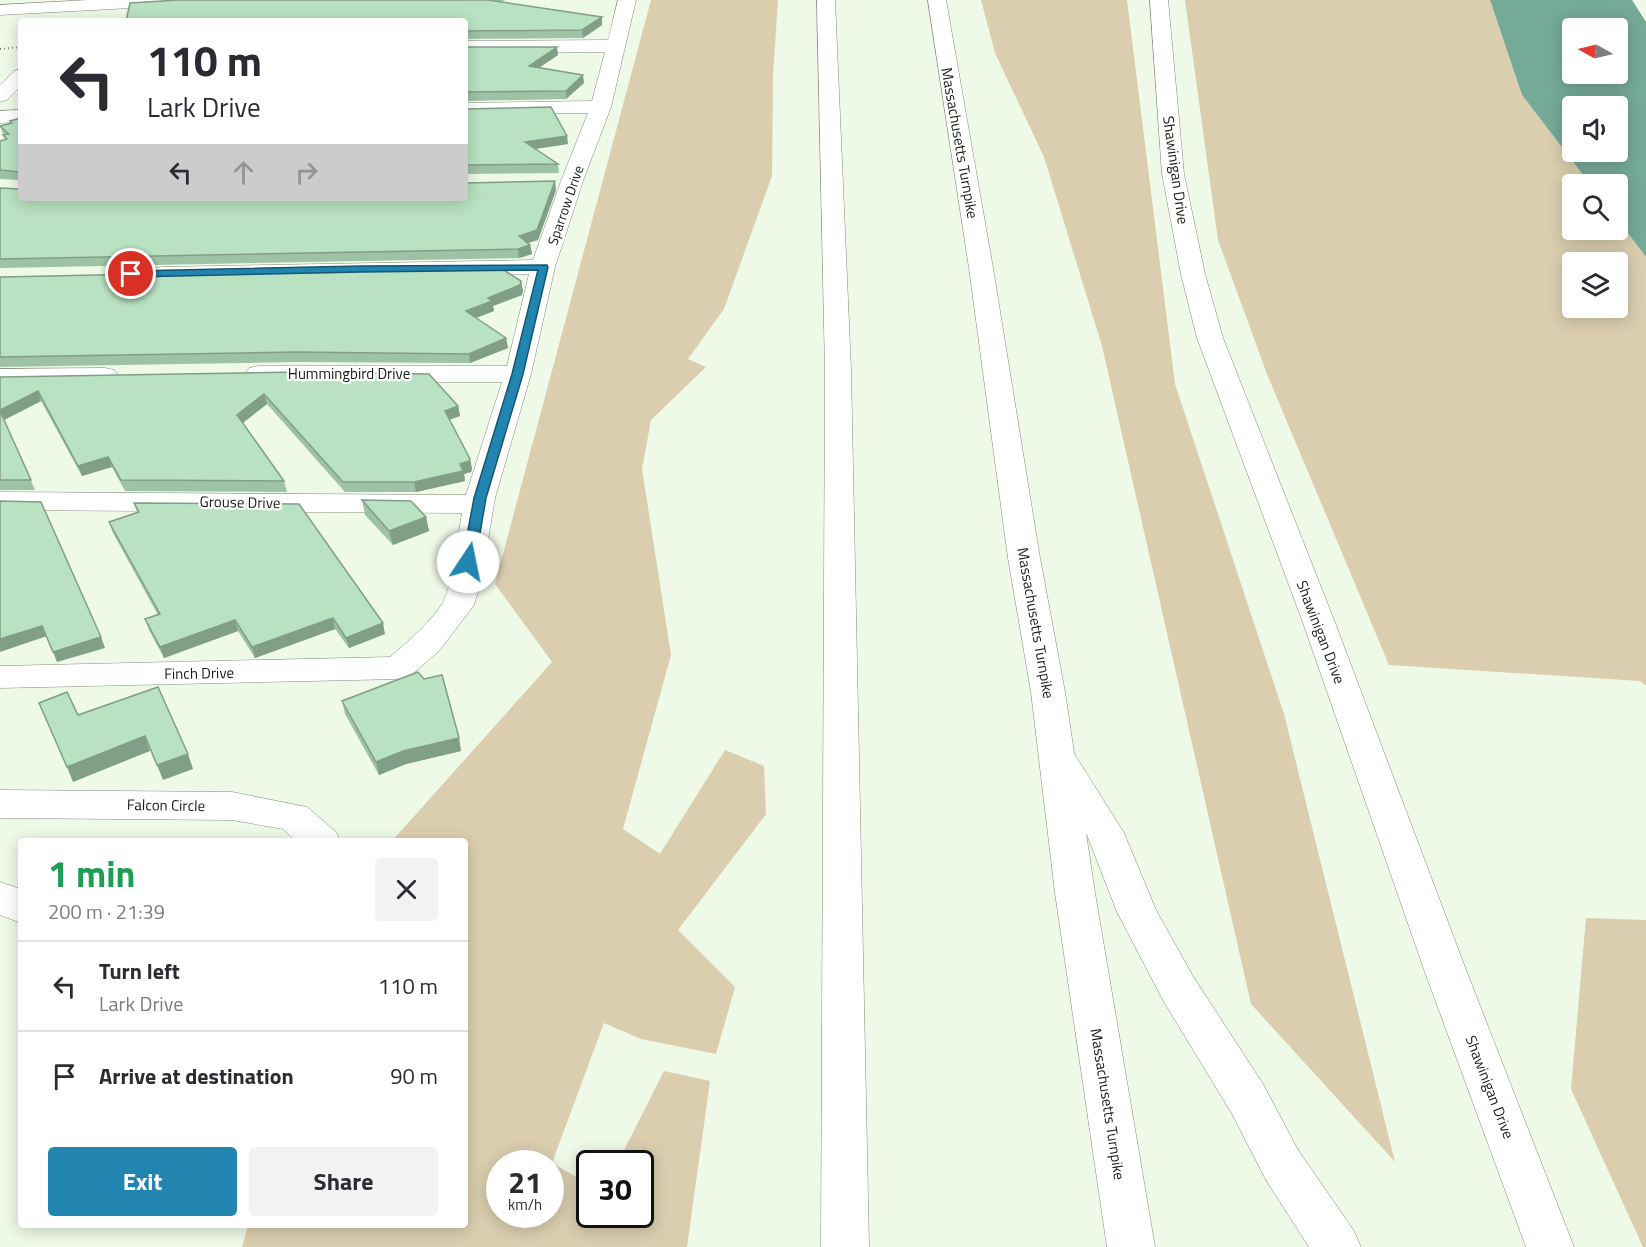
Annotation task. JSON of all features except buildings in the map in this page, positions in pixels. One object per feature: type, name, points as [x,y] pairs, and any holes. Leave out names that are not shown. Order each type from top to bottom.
[{"type":"main road","points":[[0,9],[187,0]]},
{"type":"main road","name":"Sparrow Drive","points":[[398,668],[428,643],[458,604],[465,582],[479,504],[518,374],[560,181],[601,107],[627,0]]},
{"type":"main road","points":[[826,0],[838,370],[845,1247]]},
{"type":"main road","name":"Massachusetts Turnpike","points":[[937,0],[1057,756],[1075,893],[1131,1247]]},
{"type":"main road","name":"Shawinigan Drive","points":[[1159,0],[1173,174],[1193,274],[1210,338],[1318,620],[1447,975],[1550,1247]]},
{"type":"main road","points":[[468,48],[616,46]]},
{"type":"main road","points":[[0,96],[18,78]]},
{"type":"main road","points":[[468,109],[601,107]]},
{"type":"main road","points":[[0,117],[18,116]]},
{"type":"main road","points":[[139,274],[543,267]]},
{"type":"main road","name":"Hummingbird Drive","points":[[229,375],[297,372],[518,374]]},
{"type":"main road","points":[[0,377],[126,376]]},
{"type":"main road","name":"Grouse Drive","points":[[0,501],[479,504]]},
{"type":"main road","name":"Finch Drive","points":[[0,677],[398,668]]},
{"type":"main road","points":[[1057,756],[1105,833],[1137,912],[1171,975],[1247,1098],[1294,1184],[1337,1247]]},
{"type":"main road","name":"Falcon Circle","points":[[0,804],[232,806],[294,817],[318,838]]},
{"type":"main road","points":[[0,897],[18,906]]},
{"type":"shaded area","points":[[651,0],[778,0],[773,76],[772,176],[724,309],[688,359],[706,367],[651,420],[642,469],[671,655],[623,829],[660,854],[725,750],[764,766],[766,814],[678,930],[735,987],[716,1054],[641,1039],[604,1023],[557,1150],[486,1150],[486,1228],[564,1228],[564,1170],[576,1177],[576,1228],[654,1228],[654,1150],[624,1150],[664,1071],[710,1081],[687,1247],[242,1247],[247,1228],[468,1228],[468,838],[395,838],[552,662],[495,584]]},
{"type":"shaded area","points":[[981,0],[1127,0],[1175,384],[1284,714],[1395,1162],[1251,1004],[1102,346],[1044,157],[995,53]]},
{"type":"shaded area","points":[[1185,0],[1490,0],[1522,95],[1562,147],[1562,162],[1573,162],[1582,174],[1562,174],[1562,240],[1628,240],[1628,233],[1646,257],[1646,686],[1640,681],[1389,665],[1267,374],[1218,240]]},
{"type":"shaded area","points":[[1586,918],[1646,920],[1646,1247],[1643,1247],[1571,1089]]},
{"type":"water","points":[[1490,0],[1632,0],[1646,22],[1646,257],[1628,233],[1628,174],[1582,174],[1573,162],[1628,162],[1628,96],[1562,96],[1562,147],[1522,95]]},
{"type":"route","points":[[131,274],[543,267],[518,374],[480,498],[468,562]]}]
